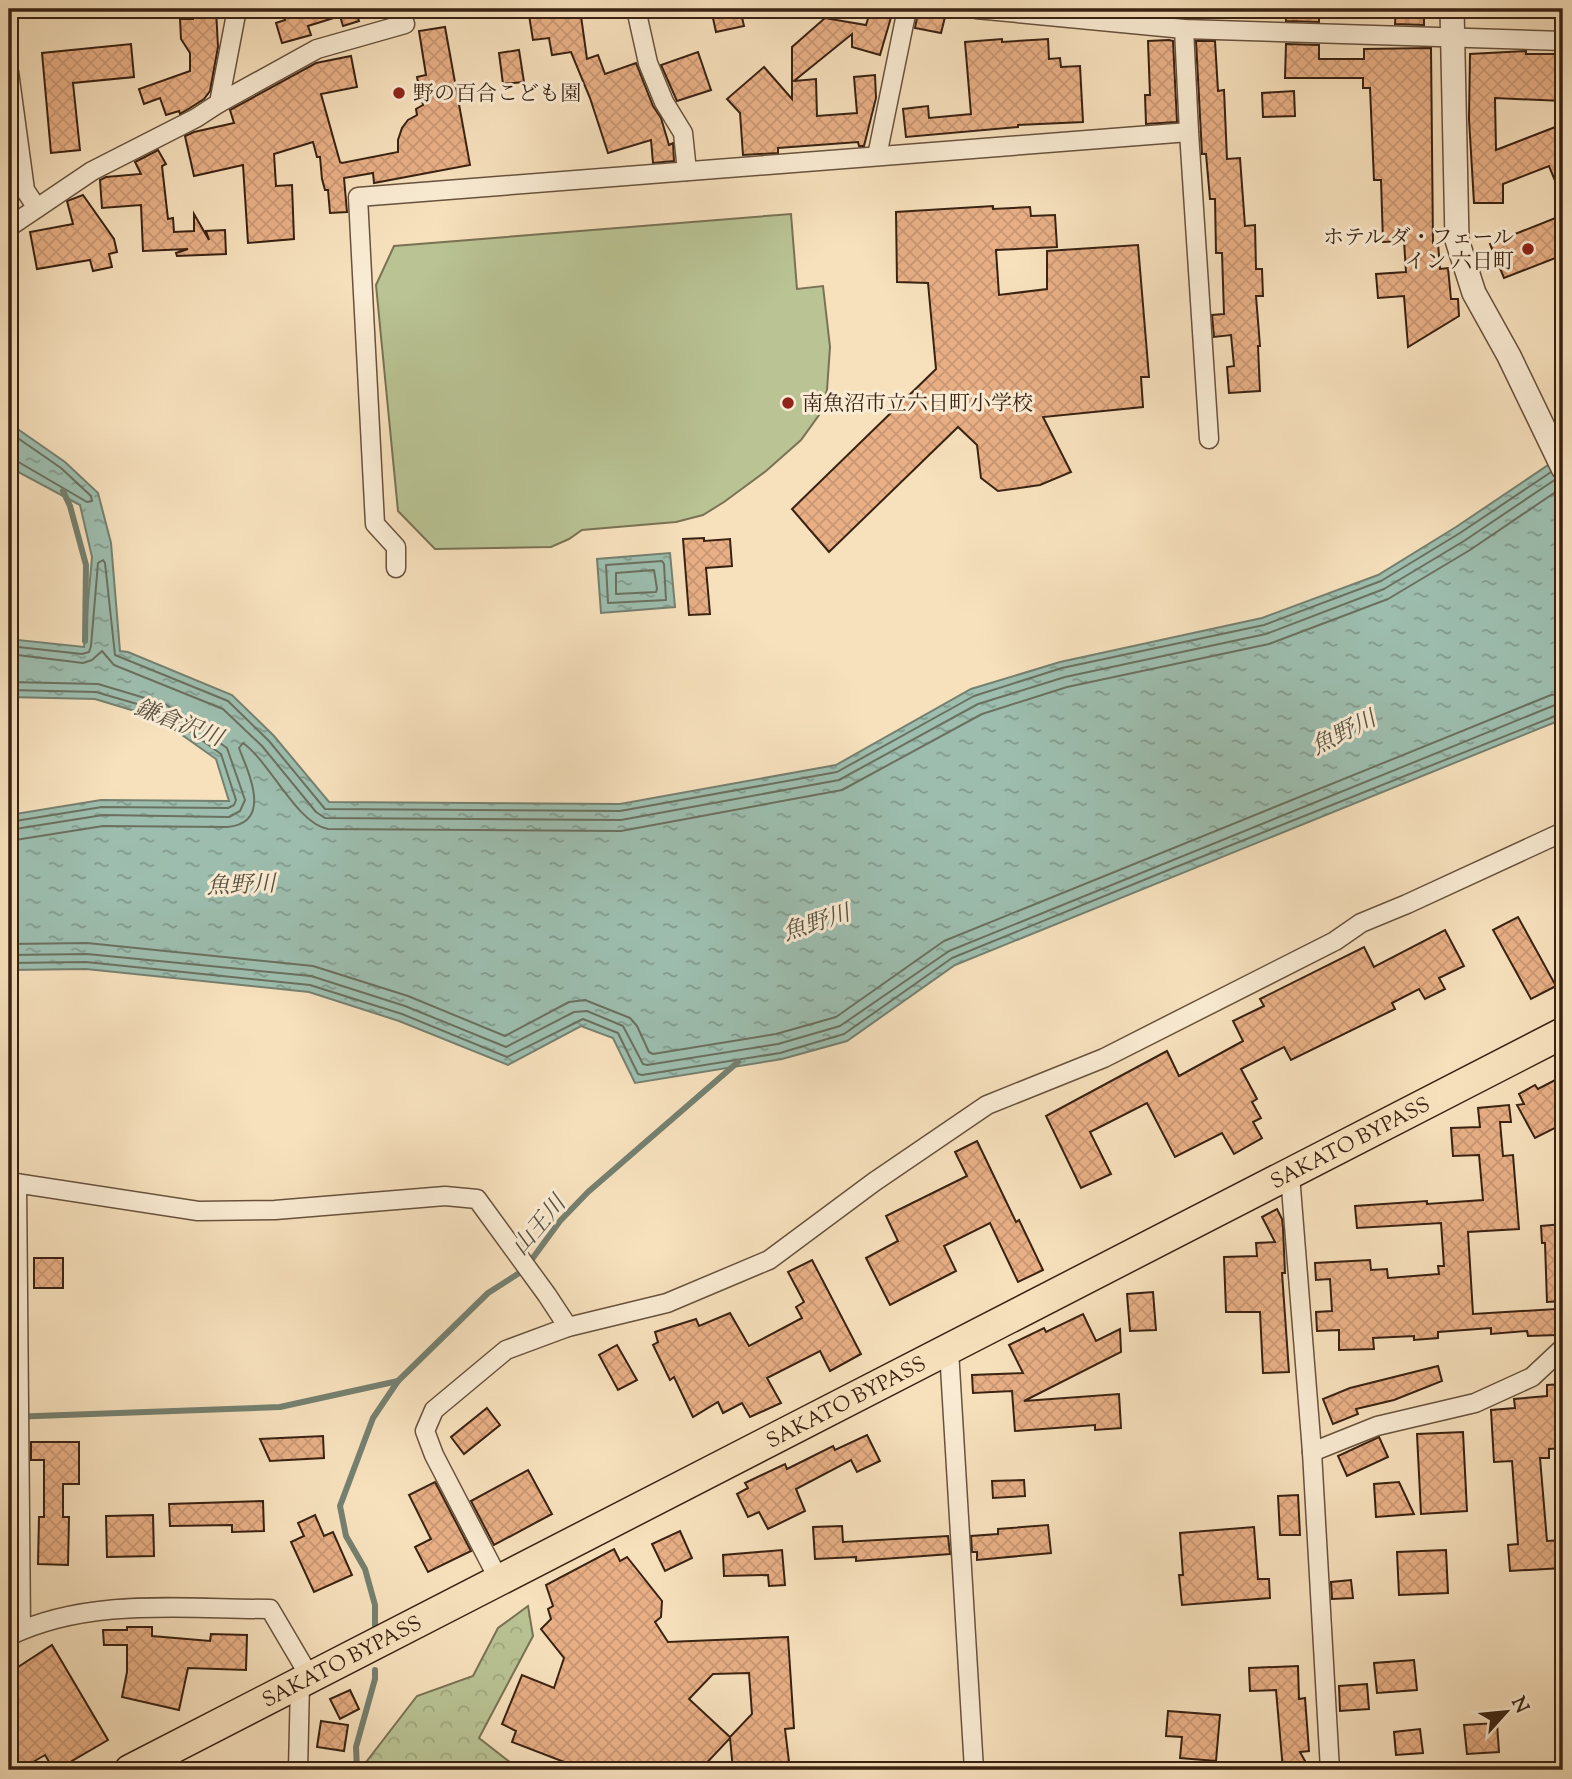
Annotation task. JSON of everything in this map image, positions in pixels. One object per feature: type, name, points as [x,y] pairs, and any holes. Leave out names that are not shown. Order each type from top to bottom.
[{"type":"highway","name":"SAKATO BYPASS","points":[[130,1770],[1563,1033]]},
{"type":"street","points":[[219,103],[237,9]]},
{"type":"street","points":[[9,227],[92,171],[196,118],[317,49],[405,24],[400,9]]},
{"type":"street","points":[[636,9],[648,63],[664,102],[683,133],[687,171]]},
{"type":"street","points":[[877,156],[907,9]]},
{"type":"street","points":[[976,9],[1184,29],[1563,41]]},
{"type":"street","points":[[1451,9],[1457,240],[1474,293],[1509,356],[1563,468]]},
{"type":"street","points":[[1184,29],[1209,439]]},
{"type":"street","points":[[9,72],[25,190],[37,208]]},
{"type":"street","points":[[396,568],[396,547],[375,524],[358,197],[1189,132]]},
{"type":"street","points":[[499,1580],[434,1455],[425,1431],[434,1410],[506,1350],[568,1327],[667,1303],[769,1260],[874,1182],[987,1105],[1104,1058],[1335,941],[1361,923],[1563,832]]},
{"type":"street","points":[[1290,1175],[1312,1452],[1330,1770]]},
{"type":"street","points":[[298,1770],[305,1680],[270,1609],[108,1609],[13,1629],[19,1406],[13,1182],[198,1211],[275,1210],[445,1196],[477,1199],[568,1327]]},
{"type":"street","points":[[1312,1452],[1377,1426],[1475,1403],[1532,1377],[1563,1348]]},
{"type":"street","points":[[949,1350],[974,1770]]},
{"type":"green space","points":[[791,214],[797,289],[823,286],[830,347],[827,390],[819,415],[801,440],[766,471],[703,515],[676,522],[582,530],[551,547],[435,549],[398,511],[376,285],[394,246]]},
{"type":"green space","points":[[528,1606],[533,1636],[479,1738],[520,1770],[360,1770],[417,1696],[473,1676],[498,1628]]},
{"type":"water","points":[[9,423],[65,462],[98,493],[111,543],[120,651],[232,695],[274,736],[329,802],[620,804],[836,765],[971,689],[1060,662],[1262,618],[1378,575],[1456,527],[1563,455],[1563,719],[955,965],[847,1041],[782,1059],[635,1083],[613,1038],[581,1026],[508,1065],[399,1021],[309,992],[86,969],[9,970],[9,815],[101,800],[229,801],[216,759],[158,718],[95,699],[9,697],[9,639],[84,647],[92,557],[80,505],[20,473],[9,464]]},
{"type":"water","points":[[670,553],[675,607],[601,613],[597,559]]},
{"type":"building","points":[[193,9],[216,9],[218,47],[210,91],[204,99],[180,114],[179,111],[166,115],[160,98],[144,104],[139,89],[190,71],[190,53],[181,39],[180,19],[193,19]]},
{"type":"building","points":[[282,9],[355,9],[359,21],[343,26],[340,16],[308,26],[311,35],[282,43],[276,23],[285,20]]},
{"type":"building","points":[[528,9],[580,9],[587,59],[598,55],[605,74],[636,63],[653,106],[661,118],[669,145],[673,143],[674,161],[653,163],[651,140],[608,153],[571,52],[552,55],[549,38],[533,40]]},
{"type":"building","points":[[711,9],[740,9],[744,26],[716,32]]},
{"type":"building","points":[[871,9],[892,14],[880,55],[852,47],[852,34],[794,81],[816,79],[817,116],[857,113],[854,77],[875,75],[876,98],[864,146],[859,146],[858,142],[778,148],[778,153],[743,155],[740,113],[727,99],[764,67],[792,99],[792,47],[825,18],[866,25]]},
{"type":"building","points":[[1286,9],[1319,9],[1319,22],[1286,21]]},
{"type":"building","points":[[1396,9],[1424,9],[1424,25],[1395,24]]},
{"type":"building","points":[[918,12],[945,17],[941,33],[915,28]]},
{"type":"building","points":[[445,27],[470,165],[374,183],[373,173],[344,178],[347,212],[330,213],[328,190],[325,190],[320,157],[317,157],[313,142],[274,154],[276,186],[292,185],[294,239],[248,243],[243,165],[194,176],[185,136],[234,123],[230,110],[316,63],[351,56],[357,87],[321,94],[340,162],[398,152],[402,128],[408,120],[417,115],[416,109],[423,105],[417,77],[426,75],[419,31]]},
{"type":"building","points":[[1002,39],[1002,42],[1048,39],[1049,59],[1060,58],[1061,67],[1080,66],[1083,122],[1018,125],[906,137],[903,109],[928,106],[929,118],[971,114],[965,42]]},
{"type":"building","points":[[1148,41],[1173,41],[1177,122],[1146,124],[1145,95],[1150,95]]},
{"type":"building","points":[[1196,41],[1215,41],[1218,91],[1224,90],[1227,159],[1240,158],[1245,226],[1255,225],[1256,269],[1262,269],[1263,296],[1256,296],[1260,391],[1229,393],[1227,367],[1234,366],[1231,335],[1214,337],[1212,315],[1224,314],[1222,253],[1216,253],[1215,199],[1210,199],[1206,154],[1202,154]]},
{"type":"building","points":[[131,44],[134,77],[73,83],[80,150],[51,153],[42,53]]},
{"type":"building","points":[[1286,44],[1319,45],[1319,59],[1364,59],[1364,49],[1431,48],[1433,243],[1438,243],[1440,269],[1448,268],[1451,299],[1458,299],[1459,316],[1408,347],[1404,296],[1378,298],[1376,274],[1406,272],[1404,241],[1383,242],[1381,180],[1374,180],[1370,88],[1363,88],[1363,78],[1285,78]]},
{"type":"building","points":[[519,50],[524,82],[503,84],[499,53]]},
{"type":"building","points":[[1526,51],[1526,54],[1562,54],[1562,101],[1495,98],[1496,150],[1563,124],[1563,200],[1549,166],[1503,184],[1503,203],[1474,203],[1469,119],[1470,54]]},
{"type":"building","points":[[698,52],[711,90],[677,101],[661,65]]},
{"type":"building","points":[[1294,91],[1295,116],[1263,117],[1262,93]]},
{"type":"building","points":[[158,150],[166,164],[162,166],[168,219],[173,218],[174,232],[194,231],[194,214],[209,240],[206,231],[225,230],[226,254],[177,256],[176,253],[188,249],[143,251],[141,205],[102,208],[100,180],[141,174],[135,162]]},
{"type":"building","points":[[83,195],[114,239],[117,252],[109,254],[112,267],[93,271],[90,260],[37,269],[30,232],[73,224],[67,201]]},
{"type":"building","points":[[993,206],[993,209],[1030,207],[1031,216],[1055,215],[1057,247],[996,250],[999,295],[1047,289],[1047,251],[1138,245],[1149,377],[1141,377],[1143,407],[1043,417],[1071,472],[1040,485],[998,491],[981,478],[977,445],[958,427],[829,552],[792,509],[936,369],[928,283],[897,282],[896,212]]},
{"type":"building","name":"ホテル ダ・フェール イン 六日町","points":[[1563,215],[1563,255],[1504,278],[1490,244]]},
{"type":"building","points":[[704,538],[704,541],[730,539],[732,566],[706,568],[710,614],[689,615],[683,539]]},
{"type":"building","points":[[1518,917],[1556,986],[1531,999],[1493,930]]},
{"type":"building","points":[[1445,930],[1464,966],[1439,978],[1445,989],[1425,999],[1419,989],[1392,1003],[1395,1009],[1291,1060],[1284,1047],[1241,1069],[1257,1099],[1252,1102],[1261,1118],[1253,1122],[1262,1138],[1234,1154],[1222,1133],[1175,1157],[1147,1103],[1090,1132],[1111,1174],[1081,1188],[1046,1116],[1167,1051],[1179,1076],[1243,1041],[1233,1021],[1264,1006],[1260,999],[1364,947],[1374,967]]},
{"type":"building","points":[[1563,1076],[1563,1124],[1535,1138],[1517,1105],[1524,1104],[1519,1094],[1535,1085],[1538,1089]]},
{"type":"building","points":[[1509,1105],[1511,1122],[1500,1122],[1503,1156],[1513,1155],[1519,1229],[1468,1232],[1473,1314],[1556,1309],[1557,1335],[1528,1336],[1527,1331],[1491,1334],[1491,1328],[1438,1332],[1438,1338],[1373,1338],[1374,1349],[1339,1350],[1339,1330],[1317,1331],[1316,1312],[1332,1311],[1330,1279],[1316,1280],[1315,1263],[1370,1260],[1371,1270],[1387,1269],[1388,1278],[1439,1274],[1438,1266],[1444,1266],[1441,1223],[1357,1228],[1355,1206],[1483,1200],[1479,1155],[1453,1156],[1451,1128],[1480,1127],[1478,1108]]},
{"type":"building","points":[[977,1141],[1016,1222],[1019,1220],[1043,1270],[1018,1282],[990,1223],[944,1246],[956,1271],[890,1305],[866,1258],[898,1241],[886,1216],[967,1176],[955,1152]]},
{"type":"building","points":[[1277,1209],[1283,1228],[1285,1273],[1282,1273],[1289,1372],[1263,1373],[1260,1312],[1226,1312],[1224,1257],[1257,1256],[1256,1243],[1275,1242],[1262,1217]]},
{"type":"building","points":[[1563,1224],[1563,1301],[1547,1302],[1545,1243],[1542,1243],[1541,1226]]},
{"type":"building","points":[[34,1258],[63,1258],[63,1288],[34,1288]]},
{"type":"building","points":[[812,1260],[861,1354],[830,1371],[820,1351],[767,1378],[781,1403],[750,1417],[742,1403],[723,1413],[718,1402],[693,1417],[674,1377],[670,1380],[653,1345],[658,1342],[655,1332],[696,1319],[699,1326],[730,1313],[749,1346],[802,1318],[796,1307],[804,1302],[788,1272]]},
{"type":"building","points":[[1153,1292],[1156,1330],[1130,1331],[1127,1294]]},
{"type":"building","points":[[1083,1314],[1096,1341],[1120,1329],[1121,1352],[1024,1401],[1119,1394],[1121,1428],[1095,1430],[1095,1425],[1015,1431],[1012,1391],[973,1393],[972,1375],[1023,1373],[1009,1345],[1044,1328],[1046,1332]]},
{"type":"building","points":[[617,1345],[637,1380],[618,1390],[599,1355]]},
{"type":"building","points":[[1438,1366],[1442,1381],[1394,1400],[1356,1409],[1358,1414],[1333,1424],[1323,1399],[1350,1388]]},
{"type":"building","points":[[1563,1384],[1563,1448],[1549,1449],[1549,1458],[1540,1458],[1547,1541],[1563,1540],[1563,1568],[1510,1571],[1508,1545],[1518,1544],[1512,1461],[1494,1462],[1491,1410],[1515,1408],[1514,1399],[1547,1396],[1547,1385]]},
{"type":"building","points":[[487,1408],[500,1425],[464,1454],[451,1437]]},
{"type":"building","points":[[1463,1432],[1467,1511],[1421,1514],[1417,1434]]},
{"type":"building","points":[[867,1435],[880,1461],[857,1472],[851,1460],[796,1489],[805,1511],[768,1529],[759,1512],[748,1517],[737,1494],[748,1488],[745,1483],[785,1464],[787,1469],[833,1446],[835,1450]]},
{"type":"building","points":[[323,1436],[324,1458],[270,1461],[260,1439]]},
{"type":"building","points":[[1379,1437],[1388,1457],[1347,1476],[1338,1456]]},
{"type":"building","points":[[31,1442],[79,1442],[79,1484],[63,1484],[63,1517],[69,1517],[68,1565],[38,1564],[39,1517],[44,1517],[44,1460],[31,1460]]},
{"type":"building","points":[[528,1470],[552,1514],[494,1545],[471,1501]]},
{"type":"building","points":[[1024,1480],[1025,1496],[993,1498],[992,1481]]},
{"type":"building","points":[[435,1482],[471,1551],[428,1572],[415,1547],[431,1539],[409,1495]]},
{"type":"building","points":[[1399,1482],[1414,1514],[1376,1517],[1374,1484]]},
{"type":"building","points":[[1298,1495],[1300,1535],[1280,1535],[1278,1496]]},
{"type":"building","points":[[263,1501],[264,1531],[232,1532],[232,1525],[170,1526],[169,1504]]},
{"type":"building","points":[[153,1515],[154,1556],[107,1557],[106,1516]]},
{"type":"building","points":[[315,1515],[324,1536],[333,1532],[352,1575],[314,1592],[291,1542],[304,1536],[298,1523]]},
{"type":"building","points":[[1048,1525],[1051,1553],[977,1560],[977,1552],[972,1552],[971,1536],[998,1534],[998,1529]]},
{"type":"building","points":[[842,1526],[843,1542],[948,1536],[950,1554],[856,1561],[856,1557],[815,1559],[813,1527]]},
{"type":"building","points":[[1254,1527],[1258,1579],[1269,1579],[1270,1598],[1182,1605],[1179,1575],[1183,1575],[1180,1533]]},
{"type":"building","points":[[680,1531],[692,1558],[665,1571],[652,1544]]},
{"type":"building","points":[[614,1549],[620,1561],[627,1557],[662,1601],[661,1617],[655,1622],[668,1642],[788,1637],[794,1728],[785,1729],[790,1770],[733,1770],[730,1738],[700,1770],[585,1770],[512,1742],[516,1731],[502,1724],[522,1675],[554,1688],[564,1658],[541,1629],[551,1619],[548,1609],[553,1606],[546,1585]],"holes":[[[749,1673],[752,1714],[730,1737],[689,1699],[713,1674]]]},
{"type":"building","points":[[782,1550],[785,1585],[769,1586],[768,1575],[724,1576],[723,1555]]},
{"type":"building","points":[[1446,1550],[1448,1593],[1399,1595],[1397,1552]]},
{"type":"building","points":[[1351,1580],[1353,1598],[1332,1599],[1331,1582]]},
{"type":"building","points":[[127,1627],[152,1627],[152,1636],[210,1641],[211,1634],[247,1635],[246,1670],[188,1668],[179,1710],[122,1697],[127,1672],[127,1645],[104,1645],[103,1630],[127,1630]]},
{"type":"building","points":[[52,1645],[108,1740],[61,1770],[54,1770],[45,1755],[19,1770],[9,1770],[9,1673]]},
{"type":"building","points":[[1414,1660],[1417,1690],[1377,1693],[1374,1663]]},
{"type":"building","points":[[1298,1666],[1299,1699],[1305,1698],[1309,1751],[1300,1752],[1310,1770],[1283,1770],[1276,1690],[1250,1691],[1249,1668]]},
{"type":"building","points":[[1367,1684],[1369,1709],[1340,1711],[1339,1686]]},
{"type":"building","points":[[350,1690],[359,1709],[340,1719],[330,1699]]},
{"type":"building","points":[[1168,1711],[1220,1715],[1216,1761],[1180,1758],[1182,1737],[1166,1736]]},
{"type":"building","points":[[321,1721],[348,1725],[344,1751],[317,1747]]},
{"type":"building","points":[[1497,1723],[1499,1752],[1467,1754],[1464,1725]]},
{"type":"building","points":[[1420,1729],[1423,1753],[1396,1755],[1394,1732]]},
{"type":"waterway","points":[[63,491],[70,506],[86,565],[85,641]]},
{"type":"waterway","name":"山王川","points":[[375,1627],[375,1605],[365,1569],[346,1536],[340,1506],[373,1418],[398,1381],[488,1293],[524,1270],[560,1221],[588,1192],[738,1062]]},
{"type":"waterway","name":"山王川","points":[[9,1417],[280,1407],[398,1381]]},
{"type":"waterway","points":[[357,1770],[356,1747],[375,1679],[375,1670]]},
{"type":"place","name":"野の百合こども園","points":[[399,93]]},
{"type":"place","name":"ホテル ダ・フェール イン 六日町","points":[[1528,249]]},
{"type":"place","name":"南魚沼市立六日町小学校","points":[[788,403]]},
{"type":"water label","name":"鎌倉沢川","points":[[179,722]]},
{"type":"water label","name":"魚野川","points":[[1343,732]]},
{"type":"water label","name":"魚野川","points":[[241,884]]},
{"type":"water label","name":"魚野川","points":[[816,922]]}]
